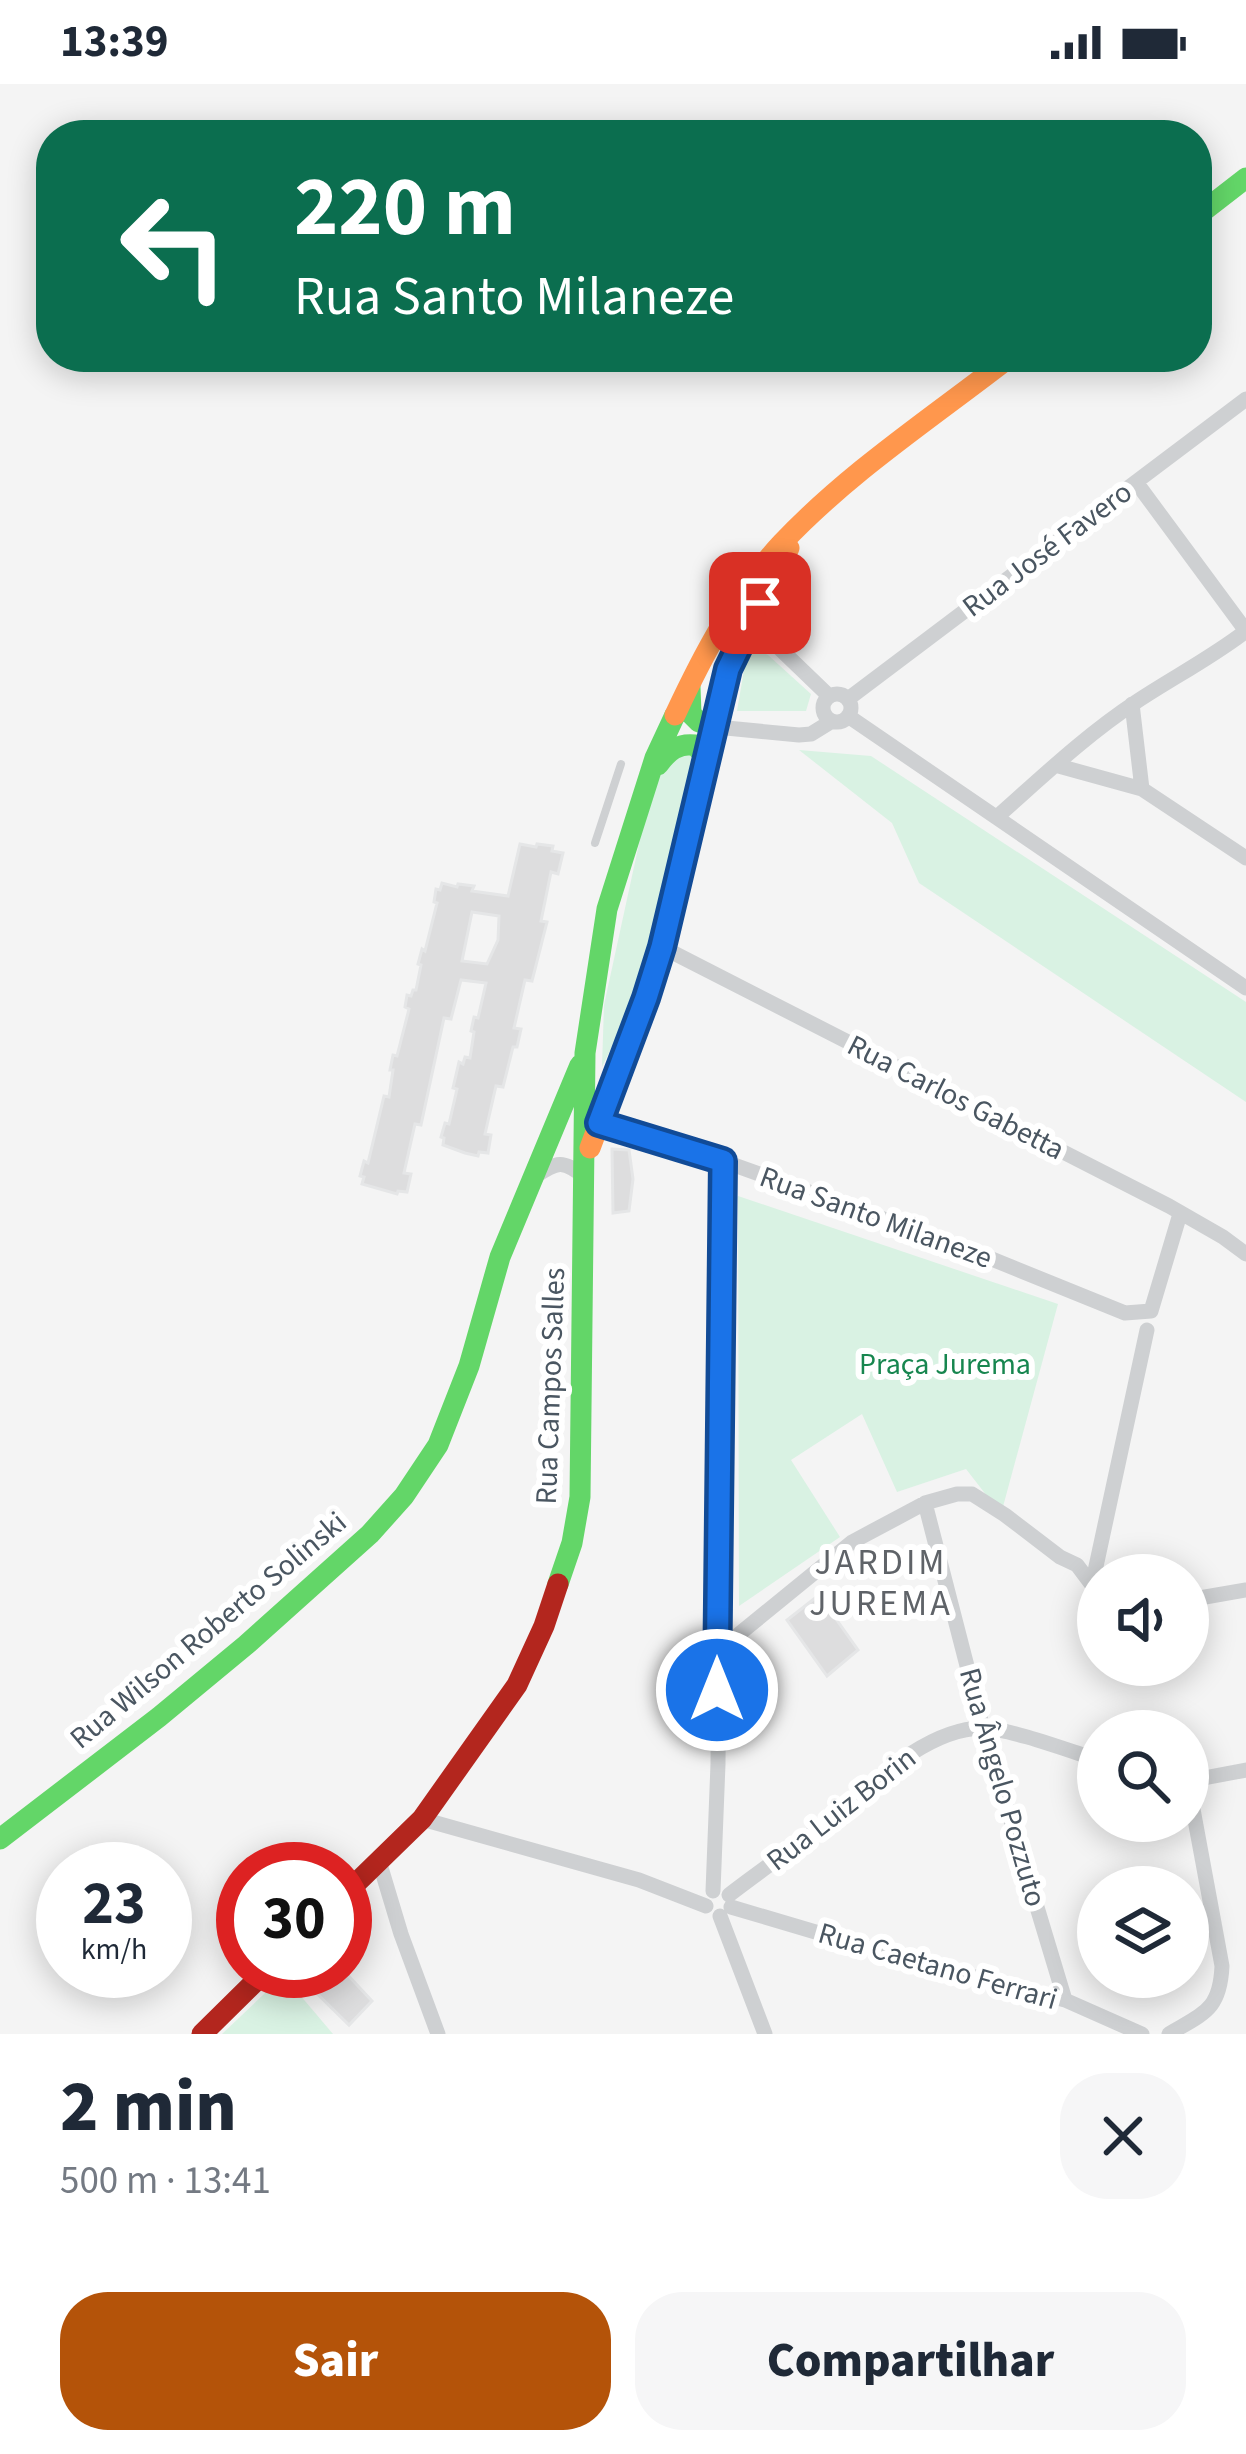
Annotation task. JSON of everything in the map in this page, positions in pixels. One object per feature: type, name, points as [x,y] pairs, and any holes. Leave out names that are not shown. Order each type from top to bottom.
[{"type":"main road","points":[[1212,205],[1245,182]]},
{"type":"main road","points":[[585,1054],[607,909],[644,788],[711,644],[765,562],[827,499],[990,372]]},
{"type":"main road","points":[[584,1171],[662,947],[728,669],[801,525]]},
{"type":"main road","points":[[711,644],[742,637]]},
{"type":"main road","points":[[691,680],[692,714],[699,722],[716,727]]},
{"type":"main road","points":[[644,788],[664,756],[680,744],[695,746],[708,760]]},
{"type":"main road","points":[[594,990],[592,1091],[599,1123]]},
{"type":"main road","name":"Rua Campos Salles","points":[[372,1869],[422,1819],[517,1685],[544,1626],[572,1544],[580,1497],[585,1054]]},
{"type":"main road","name":"Rua Wilson Roberto Solinski","points":[[0,1839],[246,1645],[370,1534],[404,1496],[438,1445],[469,1366],[500,1257],[585,1054]]},
{"type":"main road","points":[[202,2034],[239,1998]]},
{"type":"street","name":"Rua José Favero","points":[[716,727],[812,734],[1246,399]]},
{"type":"street","points":[[998,816],[1132,704],[1246,631],[1136,482]]},
{"type":"street","points":[[760,603],[775,644],[829,696]]},
{"type":"street","points":[[742,637],[775,644]]},
{"type":"street","points":[[843,712],[836,693],[824,702],[823,710],[843,712],[1246,988]]},
{"type":"street","points":[[1132,704],[1142,789]]},
{"type":"street","points":[[1055,765],[1142,789],[1246,858]]},
{"type":"street","name":"Rua Carlos Gabetta","points":[[662,947],[1136,1189],[1246,1254]]},
{"type":"street","name":"Rua Santo Milaneze","points":[[599,1123],[723,1161],[972,1251],[1125,1313],[1151,1311],[1180,1214]]},
{"type":"street","points":[[723,1161],[717,1652],[720,1903],[765,2034]]},
{"type":"street","points":[[531,1178],[554,1164],[584,1171]]},
{"type":"street","points":[[1102,1554],[1147,1330]]},
{"type":"street","points":[[717,1652],[853,1542],[925,1503],[957,1494],[971,1494],[1077,1565]]},
{"type":"street","name":"Rua Ângelo Pozzuto","points":[[925,1503],[983,1728],[1065,2000]]},
{"type":"street","points":[[1209,1596],[1246,1590]]},
{"type":"street","points":[[983,1728],[1077,1754]]},
{"type":"street","name":"Rua Luiz Borin","points":[[720,1903],[925,1745],[945,1735],[983,1728]]},
{"type":"street","points":[[1209,1778],[1246,1770]]},
{"type":"street","name":"Rua Caetano Ferrari","points":[[422,1819],[920,1963],[1065,2000],[1142,2034]]},
{"type":"street","points":[[1169,2034],[1202,2015],[1221,1991],[1222,1966],[1199,1842]]},
{"type":"street","points":[[380,1862],[438,2034]]},
{"type":"lane","points":[[595,843],[620,764]]},
{"type":"green space","points":[[748,646],[768,655],[811,694],[806,711],[737,711]]},
{"type":"green space","points":[[682,744],[696,754],[638,993],[602,1067],[604,1005],[652,784]]},
{"type":"green space","points":[[799,750],[871,756],[1246,1002],[1246,1102],[919,883],[892,823]]},
{"type":"green space","name":"Praça Jurema","points":[[738,1196],[1058,1304],[1001,1514],[966,1469],[897,1492],[862,1414],[791,1460],[840,1537],[739,1606]]},
{"type":"green space","points":[[260,1998],[302,1998],[333,2034],[222,2034]]},
{"type":"building","points":[[520,844],[553,846],[552,851],[563,853],[558,874],[551,872],[541,921],[547,922],[532,981],[525,980],[514,1028],[521,1029],[517,1047],[513,1047],[503,1087],[496,1086],[485,1134],[491,1135],[488,1153],[465,1153],[443,1145],[441,1137],[445,1123],[449,1124],[459,1062],[470,1058],[471,1031],[486,983],[461,980],[451,1019],[444,1018],[421,1125],[415,1124],[404,1173],[411,1174],[407,1192],[397,1194],[362,1184],[364,1177],[360,1176],[364,1161],[368,1163],[384,1096],[389,1097],[393,1055],[397,1056],[409,1009],[405,1007],[407,995],[416,990],[418,964],[437,903],[436,889],[442,883],[458,884],[508,896]],"holes":[[[472,912],[499,916],[498,940],[487,964],[462,961]]]},
{"type":"building","points":[[612,1149],[629,1150],[633,1179],[629,1211],[613,1213]]},
{"type":"building","points":[[819,1595],[858,1650],[827,1676],[787,1620]]},
{"type":"building","points":[[322,1998],[369,1998],[372,2001],[349,2025]]},
{"type":"traffic: fast","points":[[1212,204],[1246,178]]},
{"type":"traffic: fast","points":[[690,687],[691,714],[716,727]]},
{"type":"traffic: fast","points":[[558,1584],[580,1497],[585,1053],[607,909],[655,758],[675,715]]},
{"type":"traffic: fast","points":[[658,765],[683,745],[695,745],[708,760]]},
{"type":"traffic: fast","points":[[0,1839],[246,1645],[370,1534],[404,1496],[438,1445],[469,1366],[500,1257],[580,1065]]},
{"type":"traffic: slow","points":[[675,715],[722,625],[782,543],[863,469],[990,372]]},
{"type":"traffic: slow","points":[[590,1148],[662,947],[728,669],[789,548]]},
{"type":"traffic: jam","points":[[372,1868],[422,1819],[517,1685],[558,1584]]},
{"type":"traffic: jam","points":[[202,2034],[239,1998]]},
{"type":"district","name":"JARDIM JUREMA","points":[[881,1582]]},
{"type":"route","points":[[717,1690],[723,1161],[599,1123],[662,947],[728,669],[760,603]]}]
